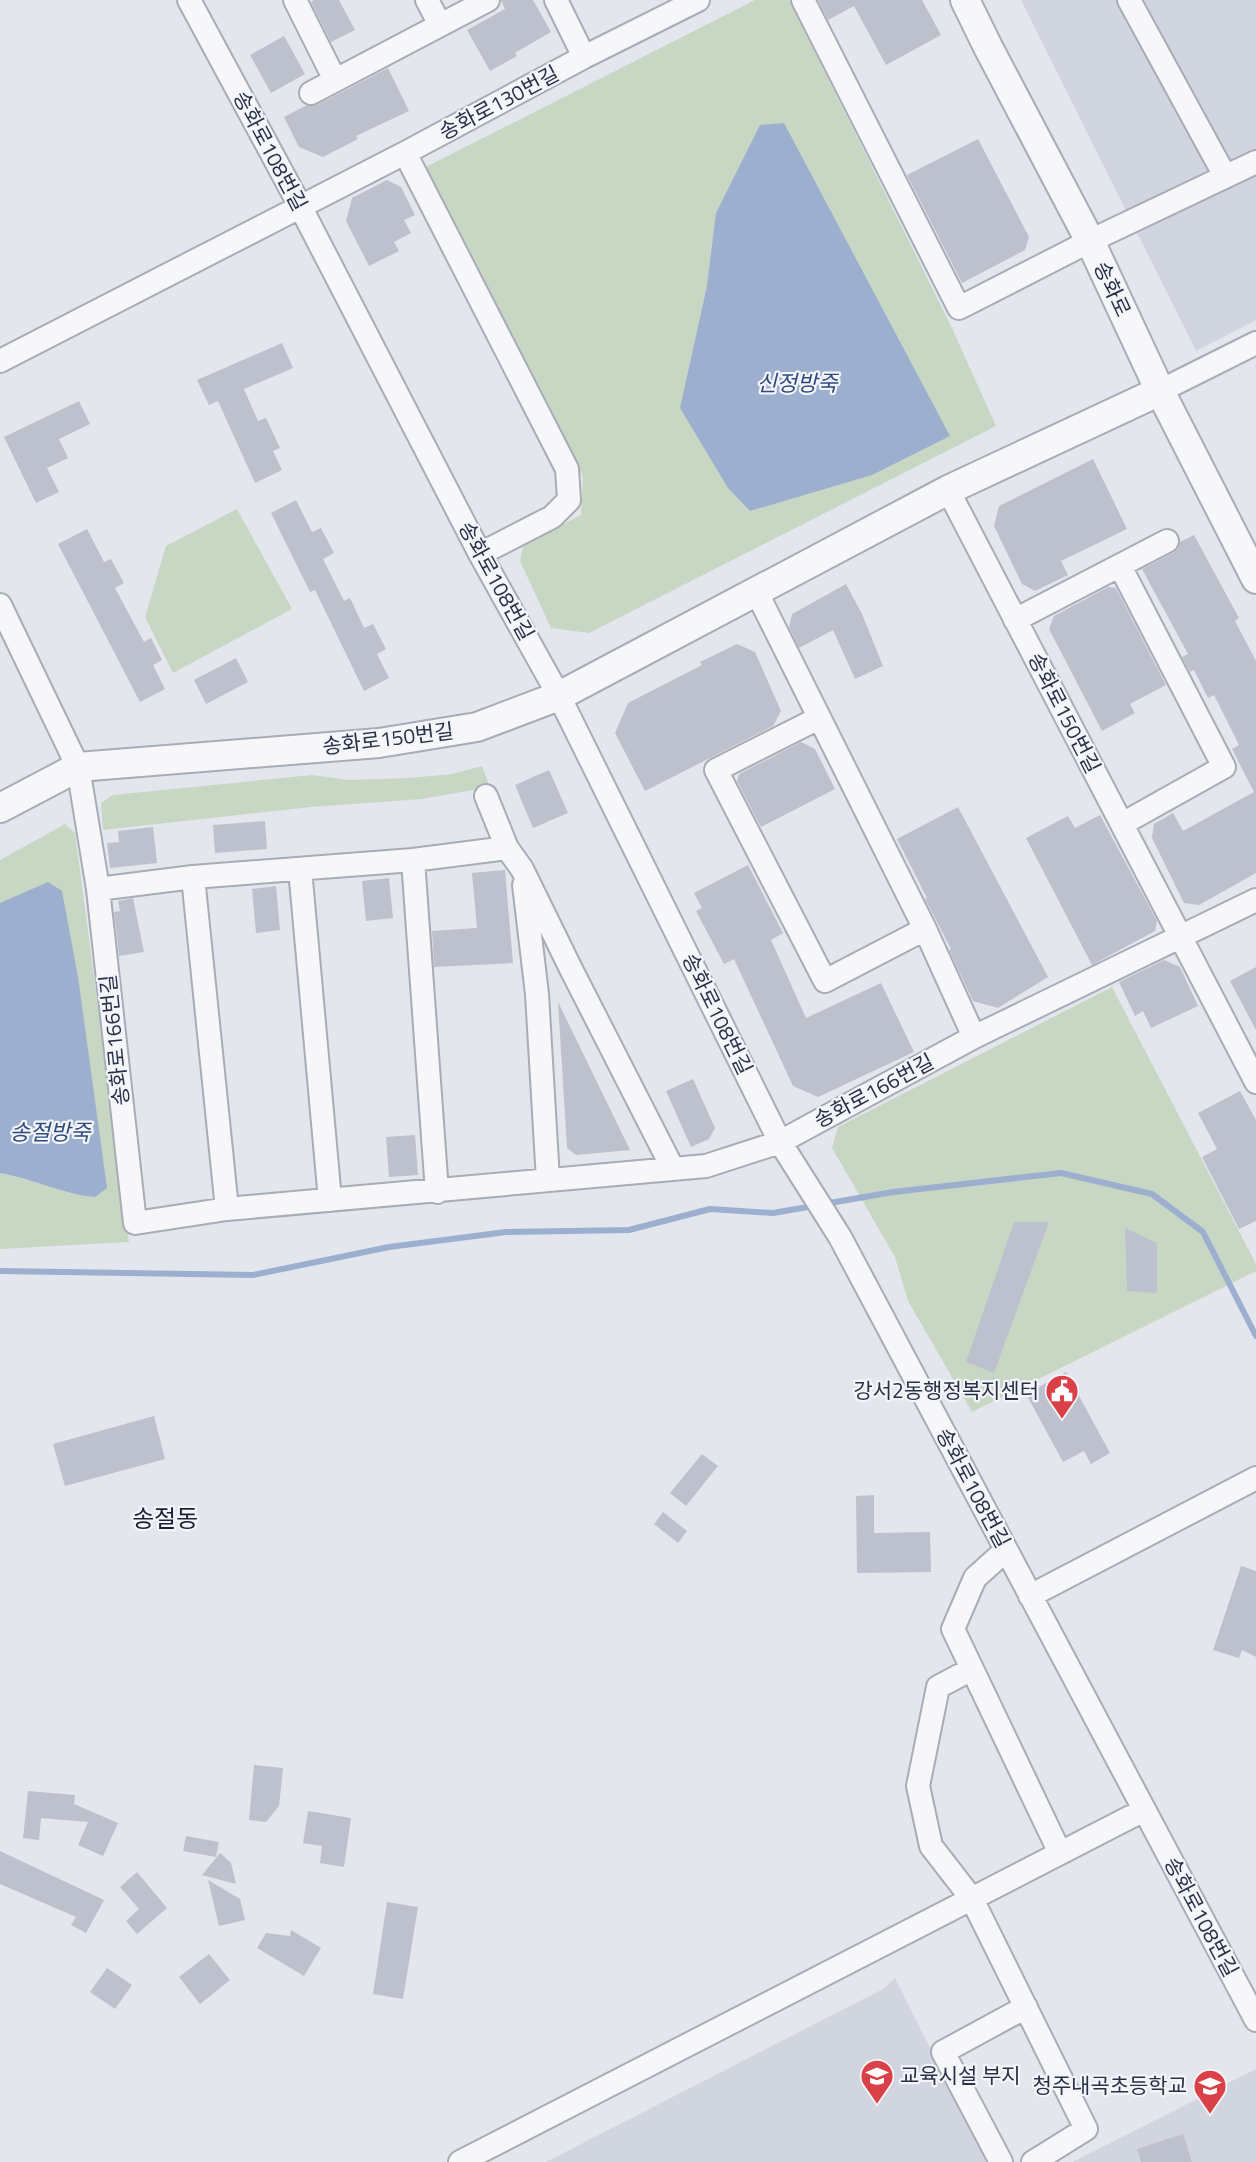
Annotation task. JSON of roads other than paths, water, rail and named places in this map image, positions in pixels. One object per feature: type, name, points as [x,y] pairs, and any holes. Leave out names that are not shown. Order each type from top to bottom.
[{"type":"street","name":"송화로108번길","points":[[189,0],[300,206],[480,554],[559,696],[780,1142],[840,1237],[1256,2020]]},
{"type":"street","points":[[295,0],[335,80]]},
{"type":"street","points":[[427,0],[440,25]]},
{"type":"street","points":[[311,93],[488,0]]},
{"type":"street","points":[[556,0],[584,57]]},
{"type":"street","name":"송화로130번길","points":[[0,362],[405,153],[584,57],[698,0]]},
{"type":"street","points":[[803,0],[959,308],[1090,240],[1256,162]]},
{"type":"street","name":"송화로","points":[[965,0],[1090,240],[1160,391],[1256,579]]},
{"type":"street","points":[[1130,0],[1225,176]]},
{"type":"street","points":[[405,153],[567,469],[569,500],[552,517],[480,554]]},
{"type":"street","points":[[1160,391],[1256,343]]},
{"type":"street","name":"송화로150번길","points":[[0,808],[78,767],[379,743],[477,727],[559,696],[948,490],[1160,391]]},
{"type":"street","name":"송화로150번길","points":[[948,490],[1180,936]]},
{"type":"street","points":[[1016,620],[1167,541]]},
{"type":"street","points":[[1120,566],[1224,767],[1122,824]]},
{"type":"street","points":[[757,593],[925,929],[974,1037]]},
{"type":"street","name":"송화로166번길","points":[[0,605],[78,767],[98,889],[135,1223],[227,1209],[437,1192],[706,1166],[780,1142],[974,1037],[1256,900]]},
{"type":"street","points":[[819,718],[716,770],[825,981],[925,929]]},
{"type":"street","points":[[486,796],[507,848],[522,869],[673,1169]]},
{"type":"street","points":[[98,889],[193,877],[412,860],[507,848]]},
{"type":"street","points":[[412,860],[437,1192]]},
{"type":"street","points":[[300,869],[330,1200]]},
{"type":"street","points":[[522,869],[537,994],[548,1180]]},
{"type":"street","points":[[193,877],[227,1209]]},
{"type":"street","points":[[1180,936],[1247,1042],[1256,1082]]},
{"type":"street","points":[[537,994],[547,969],[557,965],[571,969]]},
{"type":"street","points":[[1030,1596],[1256,1478]]},
{"type":"street","points":[[1006,1550],[975,1578],[953,1629],[1060,1853]]},
{"type":"street","points":[[972,1669],[938,1687],[918,1786],[931,1846],[972,1899],[1086,2129],[1033,2162]]},
{"type":"street","points":[[460,2162],[1144,1810]]},
{"type":"street","points":[[1001,2162],[944,2052],[1026,2007]]},
{"type":"water","name":"신정방죽","points":[[784,123],[950,436],[872,475],[750,511],[728,488],[680,408],[707,286],[716,213],[760,125]]},
{"type":"water","name":"송절방죽","points":[[48,882],[62,891],[78,977],[107,1188],[95,1197],[0,1173],[0,903]]},
{"type":"waterway","points":[[824,1204],[893,1192],[1061,1173],[1152,1194],[1203,1232],[1256,1336]]},
{"type":"waterway","points":[[0,1271],[253,1275],[389,1247],[506,1232],[629,1230],[710,1209],[773,1213],[814,1206]]},
{"type":"place","name":"강서2동행정복지센터","points":[[1062,1420]]},
{"type":"place","name":"교육시설 부지","points":[[877,2105]]},
{"type":"place","name":"청주내곡초등학교","points":[[1210,2115]]},
{"type":"district","name":"송절동","points":[[165,1519]]}]
